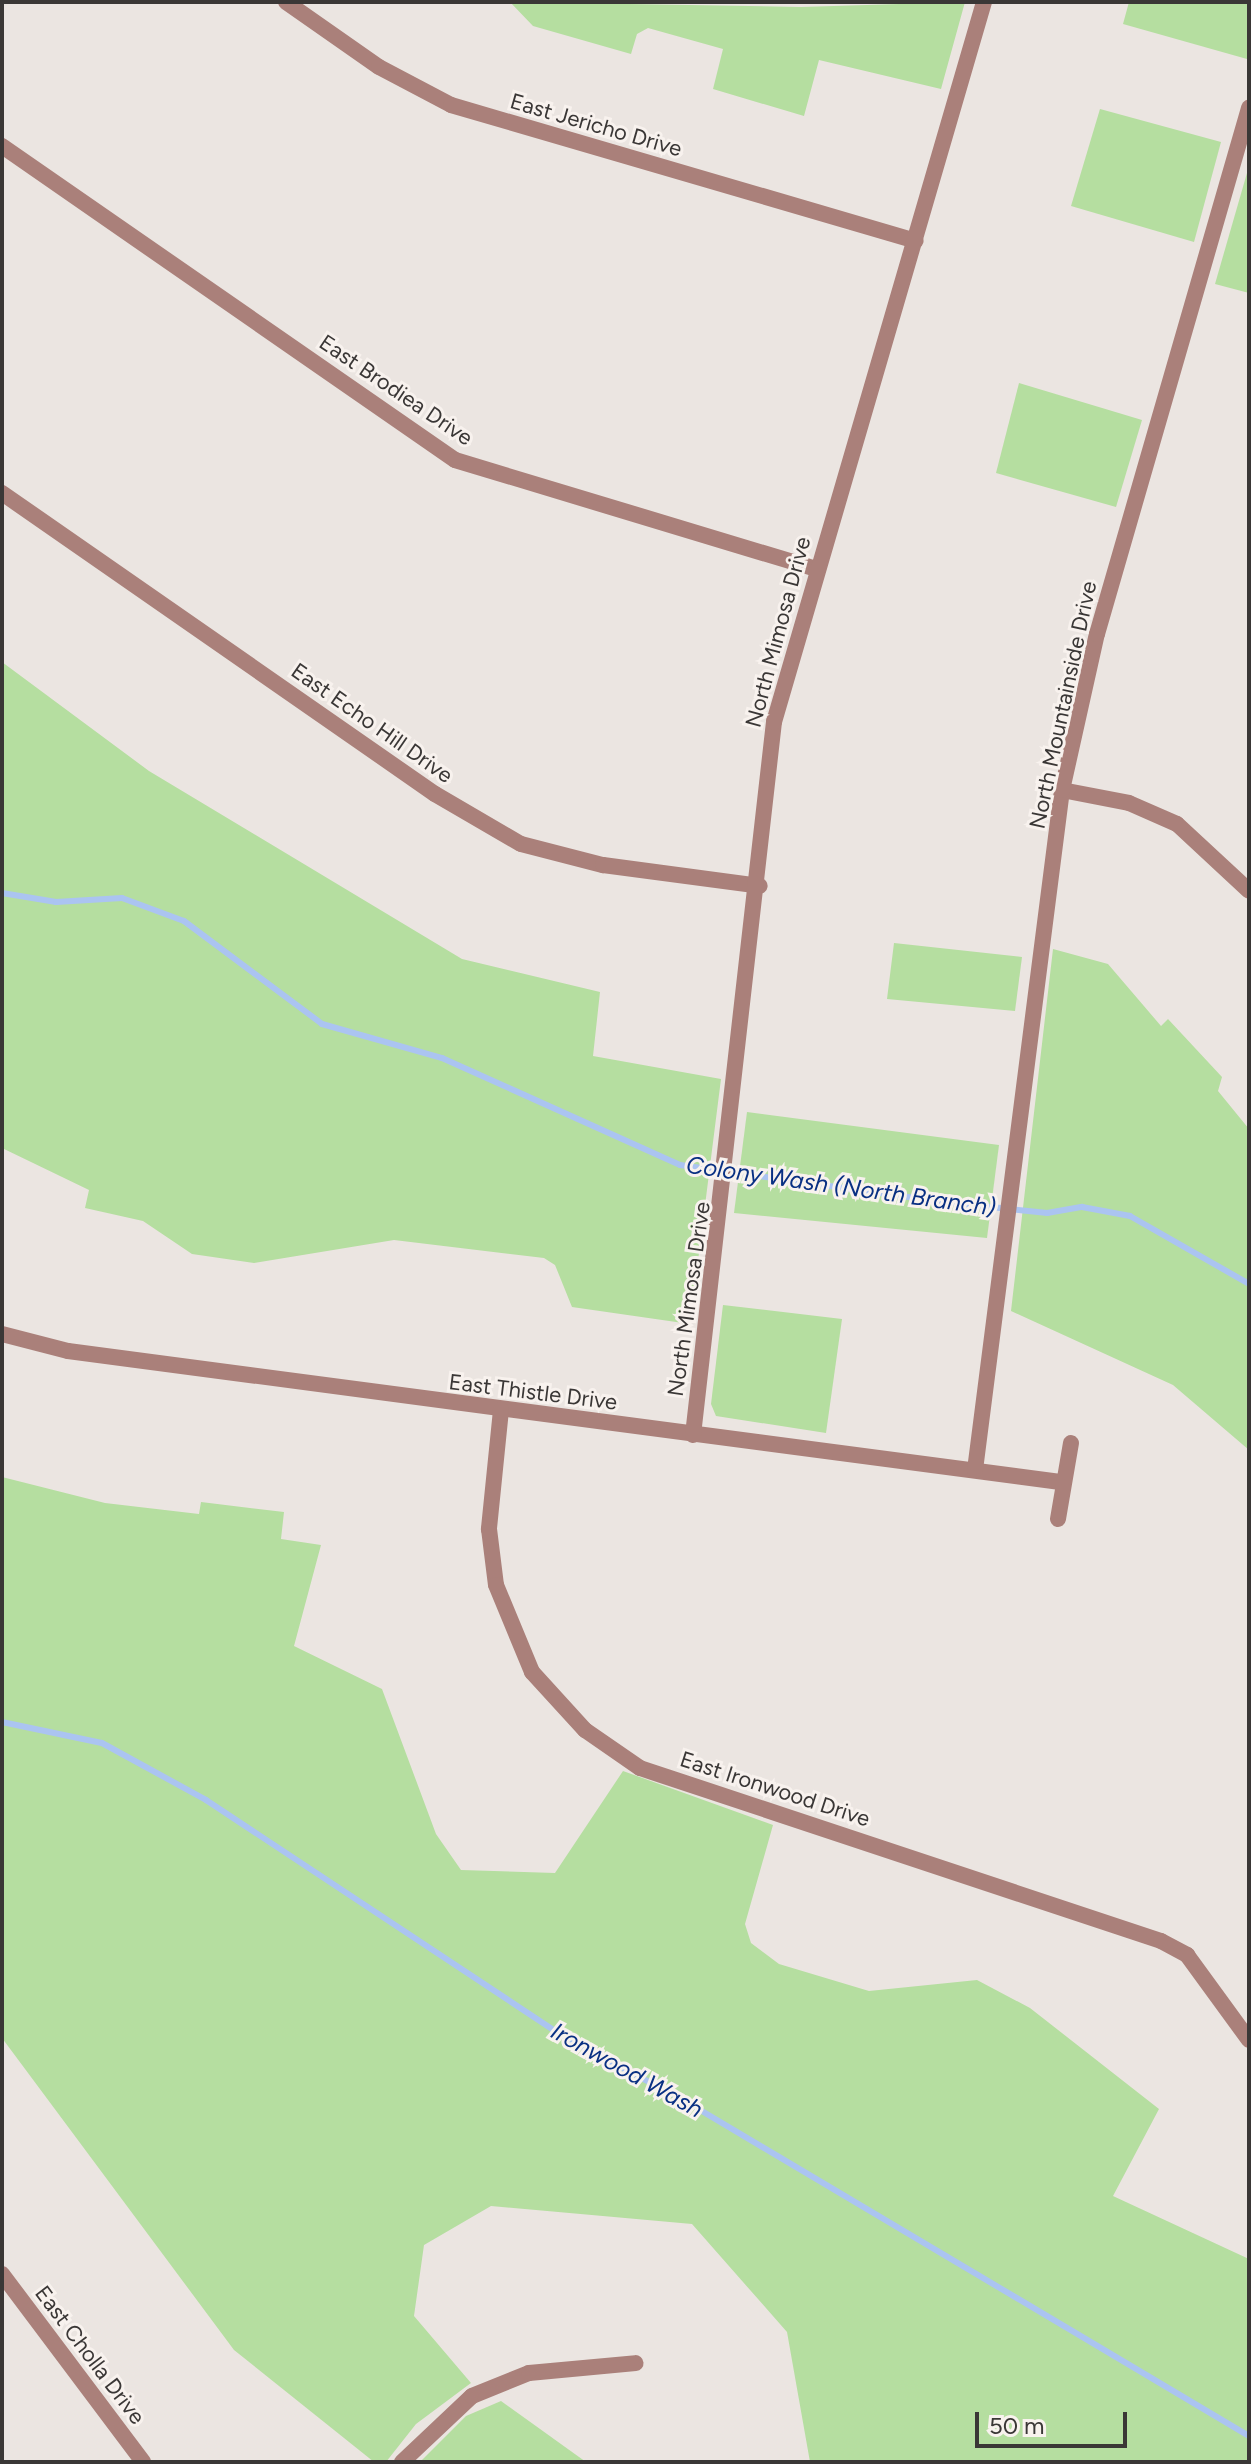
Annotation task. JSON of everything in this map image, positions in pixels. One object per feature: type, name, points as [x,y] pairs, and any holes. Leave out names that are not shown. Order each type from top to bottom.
[{"type":"street","name":"East Jericho Drive","points":[[286,2],[379,67],[451,105],[916,241]]},
{"type":"street","name":"North Mimosa Drive","points":[[693,1435],[760,886],[774,722],[816,569],[916,241],[984,2]]},
{"type":"street","name":"North Mountainside Drive","points":[[975,1470],[1062,790],[1097,634],[1249,108]]},
{"type":"street","name":"East Brodiea Drive","points":[[2,146],[455,460],[541,492],[816,569]]},
{"type":"street","name":"East Echo Hill Drive","points":[[2,493],[435,794],[521,844],[603,865],[760,886]]},
{"type":"street","points":[[1062,790],[1129,803],[1177,824],[1249,891]]},
{"type":"street","name":"East Thistle Drive","points":[[2,1334],[68,1351],[1060,1482]]},
{"type":"street","name":"East Ironwood Drive","points":[[501,1410],[489,1529],[496,1585],[532,1672],[585,1730],[640,1768],[1161,1941],[1187,1955],[1249,2040]]},
{"type":"street","points":[[1058,1519],[1060,1482],[1071,1443]]},
{"type":"street","name":"East Cholla Drive","points":[[2,2274],[143,2462]]},
{"type":"street","points":[[402,2462],[472,2396],[529,2373],[636,2363]]},
{"type":"green space","points":[[510,2],[801,7],[965,2],[941,89],[819,60],[804,116],[713,89],[723,49],[648,28],[637,34],[631,54],[533,26]]},
{"type":"green space","points":[[1129,2],[1249,2],[1247,59],[1123,24]]},
{"type":"green space","points":[[1100,109],[1221,142],[1194,242],[1071,206]]},
{"type":"green space","points":[[1249,166],[1249,293],[1215,284]]},
{"type":"green space","points":[[1019,383],[1142,420],[1116,507],[996,473]]},
{"type":"green space","points":[[2,662],[149,771],[462,959],[600,992],[593,1056],[721,1079],[690,1324],[572,1307],[555,1265],[544,1258],[394,1240],[254,1263],[192,1254],[143,1221],[85,1208],[89,1190],[2,1148]]},
{"type":"green space","points":[[894,943],[1022,957],[1015,1011],[887,999]]},
{"type":"green space","points":[[1053,949],[1108,964],[1161,1026],[1168,1019],[1222,1077],[1218,1091],[1249,1129],[1249,1450],[1173,1385],[1011,1311]]},
{"type":"green space","points":[[747,1112],[999,1145],[987,1238],[734,1213]]},
{"type":"green space","points":[[723,1305],[842,1319],[826,1433],[716,1416],[711,1404]]},
{"type":"green space","points":[[2,1477],[105,1503],[199,1514],[201,1502],[284,1512],[281,1539],[321,1545],[294,1646],[382,1689],[436,1834],[461,1870],[555,1873],[623,1771],[773,1825],[745,1924],[751,1943],[779,1964],[869,1991],[977,1980],[1030,2008],[1159,2109],[1113,2196],[1249,2259],[1249,2462],[810,2462],[787,2332],[692,2224],[491,2206],[424,2245],[414,2316],[471,2383],[416,2424],[386,2462],[374,2462],[234,2350],[2,2038]]},
{"type":"green space","points":[[501,2401],[586,2462],[420,2462],[466,2416]]},
{"type":"waterway","name":"Colony Wash (North Branch)","points":[[2,893],[56,902],[122,898],[184,921],[322,1024],[442,1058],[680,1165],[943,1202],[1047,1213],[1082,1207],[1130,1216],[1249,1284]]},
{"type":"waterway","name":"Ironwood Wash","points":[[2,1722],[102,1743],[206,1800],[572,2042],[680,2098],[1249,2436]]}]
